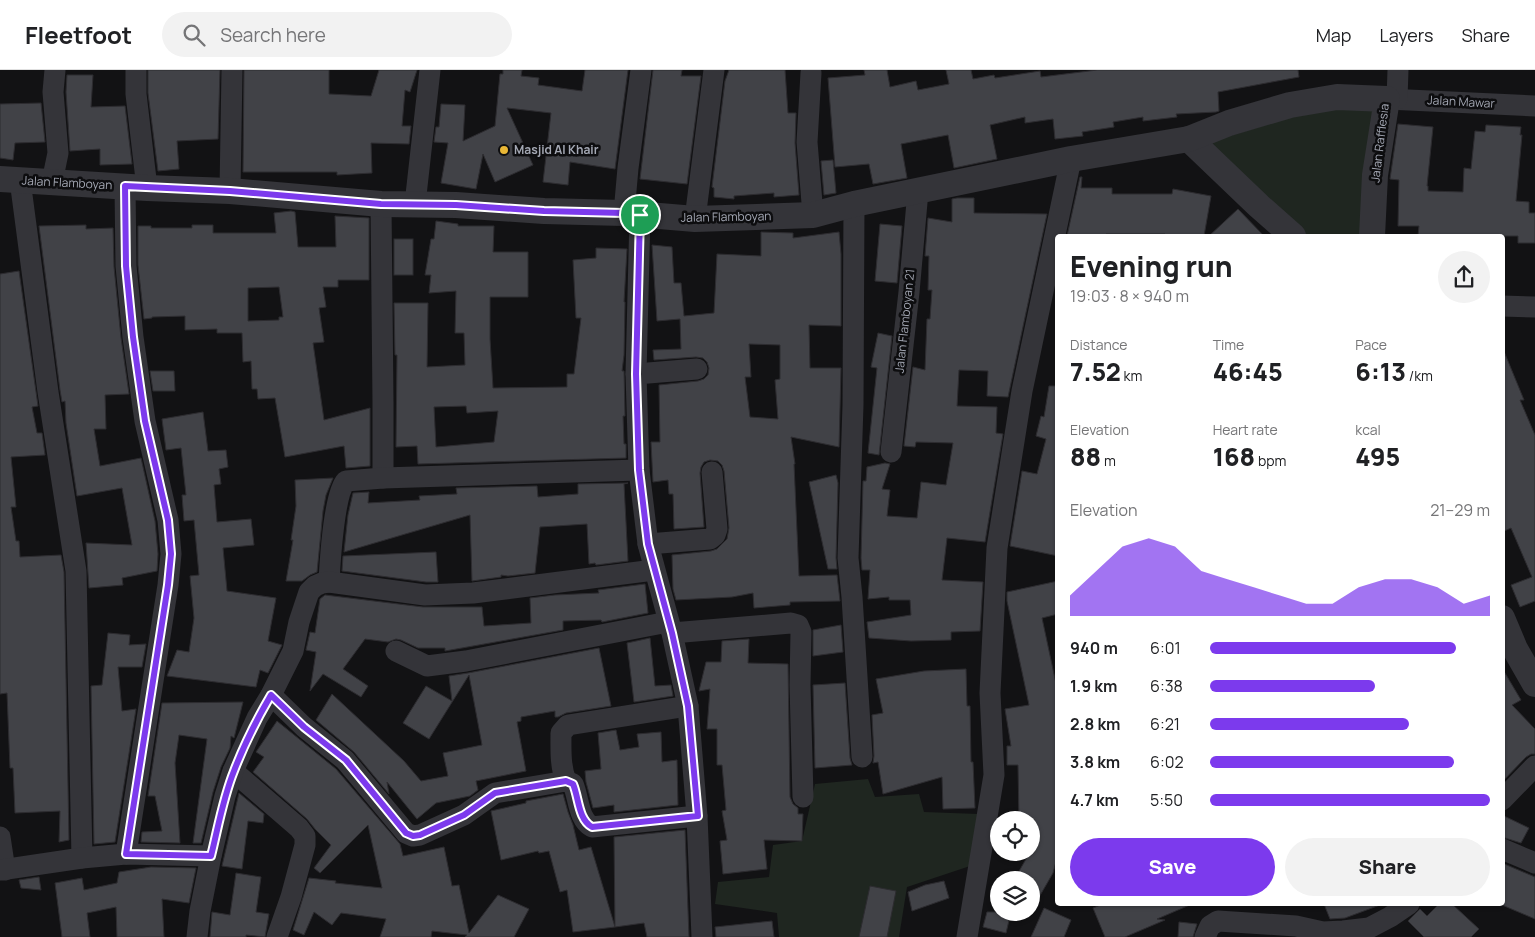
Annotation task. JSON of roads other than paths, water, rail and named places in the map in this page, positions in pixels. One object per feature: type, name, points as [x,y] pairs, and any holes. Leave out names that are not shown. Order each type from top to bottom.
[{"type":"street","points":[[52,182],[58,153],[53,92],[55,70]]},
{"type":"street","points":[[126,854],[168,585],[171,554],[168,520],[145,421],[133,337],[126,266],[136,187],[136,70]]},
{"type":"street","points":[[230,191],[232,70]]},
{"type":"street","points":[[415,204],[430,70]]},
{"type":"street","points":[[642,70],[628,168],[632,214],[639,470],[648,544],[688,706],[698,816],[702,937]]},
{"type":"street","points":[[695,218],[714,70]]},
{"type":"street","points":[[1392,99],[1398,70]]},
{"type":"street","points":[[811,74],[807,142],[813,215]]},
{"type":"street","name":"Jalan Rafflesia","points":[[1189,139],[1229,123],[1290,105],[1337,97],[1392,99],[1376,175],[1372,234]]},
{"type":"street","name":"Jalan Mawar","points":[[1392,99],[1535,106]]},
{"type":"street","points":[[1189,139],[1291,234]]},
{"type":"street","name":"Jalan Flamboyan","points":[[10,180],[230,191],[381,204],[456,205],[695,218],[813,215],[929,188],[1189,139]]},
{"type":"street","points":[[1055,234],[1071,160]]},
{"type":"street","points":[[10,180],[48,392],[76,571],[82,858]]},
{"type":"street","name":"Jalan Flamboyan 21","points":[[891,452],[909,292],[929,188]]},
{"type":"street","points":[[381,204],[382,478]]},
{"type":"street","points":[[854,204],[853,405],[848,558],[862,758]]},
{"type":"street","points":[[967,937],[994,776],[990,693],[997,548],[1022,391],[1055,235]]},
{"type":"street","points":[[1505,306],[1535,307]]},
{"type":"street","points":[[636,374],[697,369]]},
{"type":"street","points":[[329,582],[332,535],[343,484],[346,481],[382,478],[639,470]]},
{"type":"street","points":[[648,544],[710,539],[715,535],[717,529],[712,472]]},
{"type":"street","points":[[198,937],[200,911],[211,856],[233,771],[293,651],[299,622],[309,592],[322,583],[329,582],[425,595],[473,593],[654,570]]},
{"type":"street","points":[[396,651],[427,666],[670,627],[791,622],[798,625],[801,632],[800,685],[803,797]]},
{"type":"street","points":[[1505,633],[1509,652],[1535,684]]},
{"type":"street","points":[[271,695],[304,727],[346,760],[406,833],[413,836],[420,835],[464,815],[495,793],[566,781],[573,784],[581,814],[592,827],[698,816]]},
{"type":"street","points":[[566,781],[563,774],[560,750],[561,733],[568,725],[688,706]]},
{"type":"street","points":[[1505,797],[1535,766]]},
{"type":"street","points":[[233,771],[299,828],[305,836],[305,845],[291,897],[277,937]]},
{"type":"street","points":[[0,837],[2,870],[82,858],[126,854],[211,856]]},
{"type":"street","points":[[1505,850],[1535,863]]},
{"type":"street","points":[[1205,937],[1207,931],[1218,921],[1223,913],[1323,932],[1369,928],[1406,906]]},
{"type":"place","name":"Masjid Al Khair","points":[[504,150]]}]
